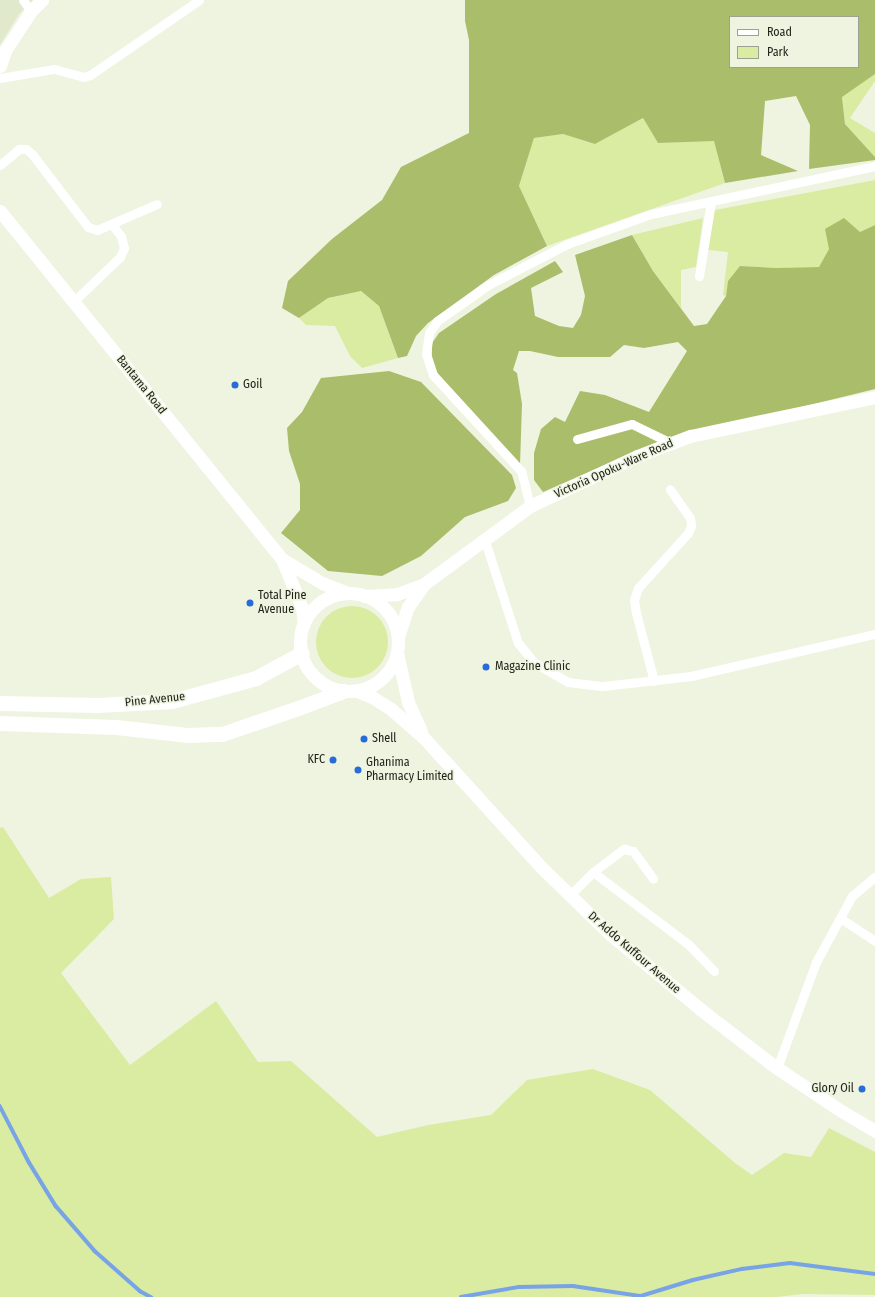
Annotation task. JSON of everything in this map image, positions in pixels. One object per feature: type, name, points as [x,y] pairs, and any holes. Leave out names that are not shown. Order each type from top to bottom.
[{"type":"main road","points":[[0,66],[6,48],[31,11],[42,0]]},
{"type":"main road","name":"Bantama Road","points":[[0,211],[282,559]]},
{"type":"main road","name":"Victoria Opoku-Ware Road","points":[[424,584],[485,541],[530,506],[637,456],[690,436],[875,397]]},
{"type":"main road","points":[[282,559],[322,584],[350,594],[364,596],[397,594],[424,584]]},
{"type":"main road","points":[[282,559],[302,608],[304,624],[301,638],[302,653],[308,668],[316,678],[326,686],[372,697],[391,709],[424,738]]},
{"type":"main road","points":[[0,723],[116,727],[187,735],[222,734],[350,691],[373,685],[380,680],[390,668],[396,652],[397,638],[408,607],[424,584]]},
{"type":"main road","points":[[304,624],[313,610],[326,599],[334,596],[350,594]]},
{"type":"main road","points":[[364,596],[384,609],[393,623],[397,638]]},
{"type":"main road","points":[[396,652],[408,702],[424,738]]},
{"type":"main road","name":"Pine Avenue","points":[[0,704],[98,705],[172,701],[256,678],[302,653]]},
{"type":"main road","name":"Dr Addo Kuffour Avenue","points":[[424,738],[569,896],[629,950],[700,1009],[777,1068],[838,1109],[875,1131]]},
{"type":"street","points":[[23,0],[31,11]]},
{"type":"street","points":[[0,78],[54,69],[83,77],[90,75],[199,0]]},
{"type":"street","points":[[0,165],[19,149],[26,149],[32,154],[88,227],[97,230],[112,225],[157,204]]},
{"type":"street","points":[[530,506],[522,471],[433,375],[426,354],[429,334],[437,321],[488,285],[567,244],[651,214],[875,166]]},
{"type":"street","points":[[699,276],[711,201]]},
{"type":"street","points":[[73,302],[120,257],[124,248],[121,236],[112,225]]},
{"type":"street","points":[[578,439],[627,424],[636,425],[671,443]]},
{"type":"street","points":[[654,681],[634,600],[638,588],[688,533],[691,526],[690,518],[670,489]]},
{"type":"street","points":[[485,541],[518,643],[535,663],[568,682],[603,686],[691,676],[875,634]]},
{"type":"street","points":[[569,896],[593,872],[624,850],[633,851],[653,879]]},
{"type":"street","points":[[593,872],[689,945],[714,971]]},
{"type":"street","points":[[777,1068],[816,962],[852,896],[875,877]]},
{"type":"street","points":[[840,918],[875,941]]},
{"type":"shaded area","points":[[0,0],[33,0],[19,14],[0,45]]},
{"type":"green space","points":[[465,0],[875,0],[875,74],[842,97],[845,124],[875,157],[875,160],[809,169],[810,125],[796,96],[765,101],[761,155],[798,171],[725,183],[714,141],[658,143],[643,118],[595,144],[563,134],[534,138],[519,186],[547,246],[494,275],[428,323],[416,336],[407,356],[398,358],[379,306],[361,291],[328,298],[299,318],[282,308],[288,281],[332,239],[382,200],[401,167],[469,133],[469,40],[465,21]]},
{"type":"green space","points":[[875,74],[875,81],[850,118],[875,133],[875,157],[845,124],[842,96]]},
{"type":"green space","points":[[643,118],[658,143],[714,140],[725,183],[547,246],[519,186],[534,138],[563,134],[595,144]]},
{"type":"green space","points":[[875,180],[875,225],[829,249],[819,267],[776,268],[741,266],[728,281],[726,296],[723,295],[728,252],[708,250],[715,210]]},
{"type":"green space","points":[[703,218],[696,267],[681,270],[681,308],[653,271],[632,235]]},
{"type":"green space","points":[[844,218],[860,232],[875,225],[875,389],[655,443],[543,492],[534,480],[534,453],[541,429],[555,417],[565,422],[580,391],[605,395],[649,412],[687,351],[678,342],[644,348],[624,345],[610,357],[558,357],[530,351],[519,351],[513,370],[517,373],[522,404],[520,465],[436,372],[432,358],[432,343],[439,333],[496,294],[555,261],[563,272],[531,288],[535,316],[559,326],[573,328],[581,315],[585,296],[575,255],[632,235],[653,271],[694,326],[707,324],[726,296],[728,281],[740,266],[776,268],[819,267],[829,249],[825,229]]},
{"type":"green space","points":[[361,291],[379,306],[398,358],[362,368],[350,356],[335,326],[306,325],[299,318],[328,298]]},
{"type":"green space","points":[[389,371],[421,382],[512,475],[516,488],[508,501],[465,517],[421,556],[382,576],[328,571],[281,533],[300,510],[300,484],[289,451],[287,428],[302,412],[321,378]]},
{"type":"green space","points":[[352,606],[372,612],[382,622],[388,642],[382,662],[372,672],[352,678],[332,672],[322,662],[316,642],[322,622],[332,612]]},
{"type":"green space","points":[[3,827],[49,898],[81,879],[111,877],[114,919],[61,973],[130,1065],[216,1001],[258,1062],[291,1061],[377,1137],[428,1125],[491,1115],[527,1080],[593,1069],[650,1090],[735,1163],[752,1175],[784,1153],[811,1157],[829,1128],[875,1152],[875,1295],[802,1294],[777,1297],[0,1297],[0,828]]},
{"type":"waterway","points":[[0,1106],[29,1162],[56,1206],[95,1251],[140,1291],[151,1297]]},
{"type":"waterway","points":[[461,1297],[519,1287],[573,1286],[641,1296],[693,1280],[742,1269],[790,1263],[875,1274]]},
{"type":"place","name":"Goil","points":[[235,385]]},
{"type":"place","name":"Total Pine Avenue","points":[[250,603]]},
{"type":"place","name":"Magazine Clinic","points":[[486,667]]},
{"type":"place","name":"Shell","points":[[364,739]]},
{"type":"place","name":"KFC","points":[[333,760]]},
{"type":"place","name":"Ghanima Pharmacy Limited","points":[[358,770]]},
{"type":"place","name":"Glory Oil","points":[[862,1089]]}]
